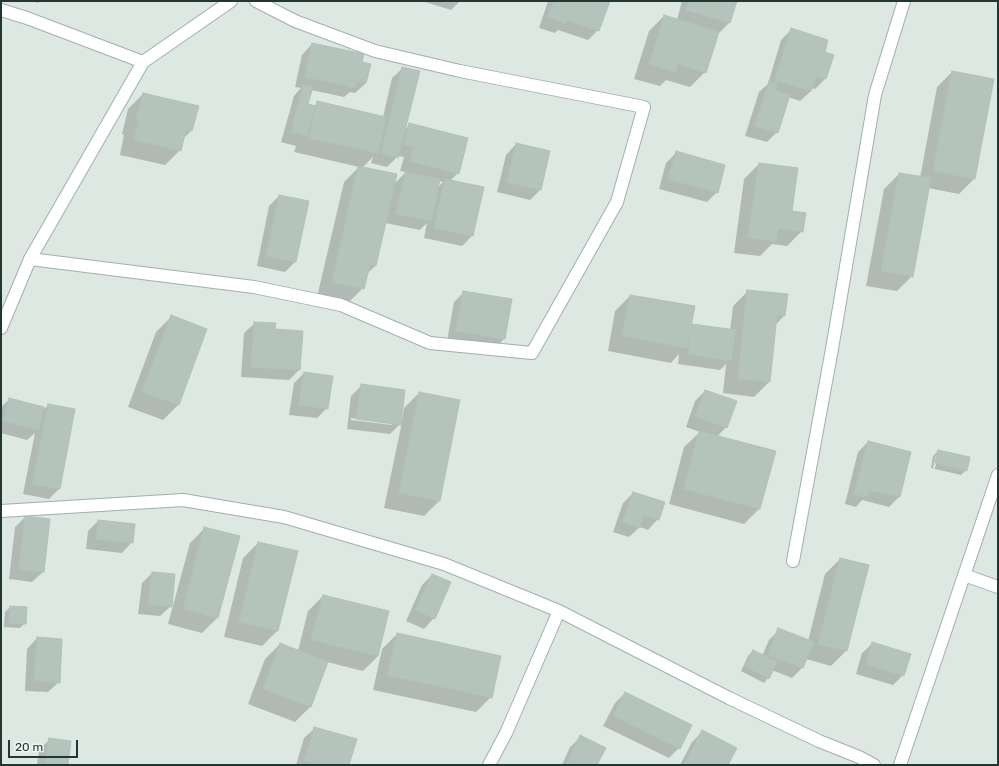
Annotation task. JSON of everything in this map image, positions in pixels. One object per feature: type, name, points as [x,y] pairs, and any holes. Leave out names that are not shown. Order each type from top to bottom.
[{"type":"street","points":[[1,328],[30,259],[143,62],[230,1]]},
{"type":"street","points":[[30,259],[254,288],[341,305],[430,343],[532,353],[617,202],[644,107],[460,72],[375,51],[295,21],[256,1]]},
{"type":"street","points":[[793,561],[832,349],[875,95],[904,1]]},
{"type":"street","points":[[1,10],[27,18],[143,62]]},
{"type":"street","points":[[900,765],[998,474]]},
{"type":"street","points":[[1,511],[182,500],[284,517],[444,564],[559,611],[729,698],[819,741],[859,757],[874,765]]},
{"type":"street","points":[[964,575],[998,587]]},
{"type":"street","points":[[489,765],[506,734],[559,611]]},
{"type":"building","points":[[554,1],[610,1],[599,31],[567,20],[566,24],[548,17]]},
{"type":"building","points":[[689,1],[737,1],[730,23],[686,10]]},
{"type":"building","points":[[664,15],[719,32],[706,73],[678,64],[675,72],[649,64]]},
{"type":"building","points":[[791,28],[828,40],[825,52],[834,55],[826,79],[816,76],[811,91],[775,80]]},
{"type":"building","points":[[312,43],[364,54],[362,62],[371,64],[366,83],[356,81],[355,88],[305,77]]},
{"type":"building","points":[[402,67],[420,71],[398,158],[381,153]]},
{"type":"building","points":[[952,71],[994,79],[975,179],[933,171]]},
{"type":"building","points":[[769,81],[777,83],[775,90],[790,95],[778,133],[755,126]]},
{"type":"building","points":[[303,85],[313,87],[308,104],[315,106],[307,136],[291,132]]},
{"type":"building","points":[[143,93],[199,106],[192,131],[186,130],[181,151],[134,140],[139,120],[136,119]]},
{"type":"building","points":[[317,101],[386,117],[378,153],[309,138]]},
{"type":"building","points":[[409,123],[468,138],[459,174],[410,161],[413,147],[404,145]]},
{"type":"building","points":[[516,143],[550,151],[541,190],[507,182]]},
{"type":"building","points":[[676,151],[725,165],[718,193],[668,179]]},
{"type":"building","points":[[759,163],[798,168],[792,211],[806,213],[803,232],[778,228],[776,241],[748,238]]},
{"type":"building","points":[[358,166],[397,174],[376,266],[370,265],[364,289],[332,282]]},
{"type":"building","points":[[405,172],[440,179],[431,221],[396,214]]},
{"type":"building","points":[[899,173],[931,178],[913,277],[881,271]]},
{"type":"building","points":[[445,179],[484,187],[473,236],[434,228]]},
{"type":"building","points":[[279,195],[309,201],[296,262],[266,256]]},
{"type":"building","points":[[747,290],[788,294],[785,316],[777,315],[770,382],[738,379]]},
{"type":"building","points":[[463,291],[512,299],[505,339],[456,331]]},
{"type":"building","points":[[630,295],[695,306],[687,348],[622,336]]},
{"type":"building","points":[[171,315],[207,329],[179,405],[142,392]]},
{"type":"building","points":[[254,322],[276,323],[275,329],[303,331],[300,370],[251,367]]},
{"type":"building","points":[[692,324],[736,330],[731,361],[688,354]]},
{"type":"building","points":[[304,372],[333,376],[328,409],[299,405]]},
{"type":"building","points":[[361,384],[405,390],[401,425],[356,419]]},
{"type":"building","points":[[705,390],[737,401],[727,428],[695,416]]},
{"type":"building","points":[[419,392],[460,400],[440,501],[399,493]]},
{"type":"building","points":[[9,398],[44,407],[39,430],[3,421]]},
{"type":"building","points":[[48,404],[75,409],[60,489],[32,484]]},
{"type":"building","points":[[699,431],[776,451],[760,509],[684,489]]},
{"type":"building","points":[[868,441],[911,452],[900,497],[869,490],[867,497],[854,494]]},
{"type":"building","points":[[938,450],[970,457],[967,471],[935,463]]},
{"type":"building","points":[[633,492],[665,502],[659,520],[644,515],[640,528],[623,522]]},
{"type":"building","points":[[25,516],[50,519],[44,572],[19,570]]},
{"type":"building","points":[[98,520],[135,524],[133,543],[96,539]]},
{"type":"building","points":[[204,527],[240,536],[218,618],[183,609]]},
{"type":"building","points":[[258,542],[298,551],[278,631],[239,622]]},
{"type":"building","points":[[840,558],[869,565],[847,651],[818,644]]},
{"type":"building","points":[[152,572],[175,574],[172,607],[148,604]]},
{"type":"building","points":[[432,574],[451,582],[435,619],[415,610]]},
{"type":"building","points":[[323,595],[389,611],[378,656],[311,640]]},
{"type":"building","points":[[10,606],[27,607],[26,624],[9,623]]},
{"type":"building","points":[[778,628],[814,642],[803,668],[768,655]]},
{"type":"building","points":[[397,633],[501,656],[492,698],[387,675]]},
{"type":"building","points":[[37,637],[62,639],[60,683],[34,681]]},
{"type":"building","points":[[872,642],[911,654],[904,676],[866,664]]},
{"type":"building","points":[[280,643],[328,662],[311,707],[263,689]]},
{"type":"building","points":[[753,650],[777,662],[769,679],[745,666]]},
{"type":"building","points":[[625,692],[692,725],[680,749],[613,716]]},
{"type":"building","points":[[314,727],[357,739],[349,765],[318,765],[304,761]]},
{"type":"building","points":[[702,730],[737,748],[728,765],[684,765]]},
{"type":"building","points":[[580,735],[606,748],[597,765],[566,765]]},
{"type":"building","points":[[49,738],[71,741],[68,765],[45,765]]}]
